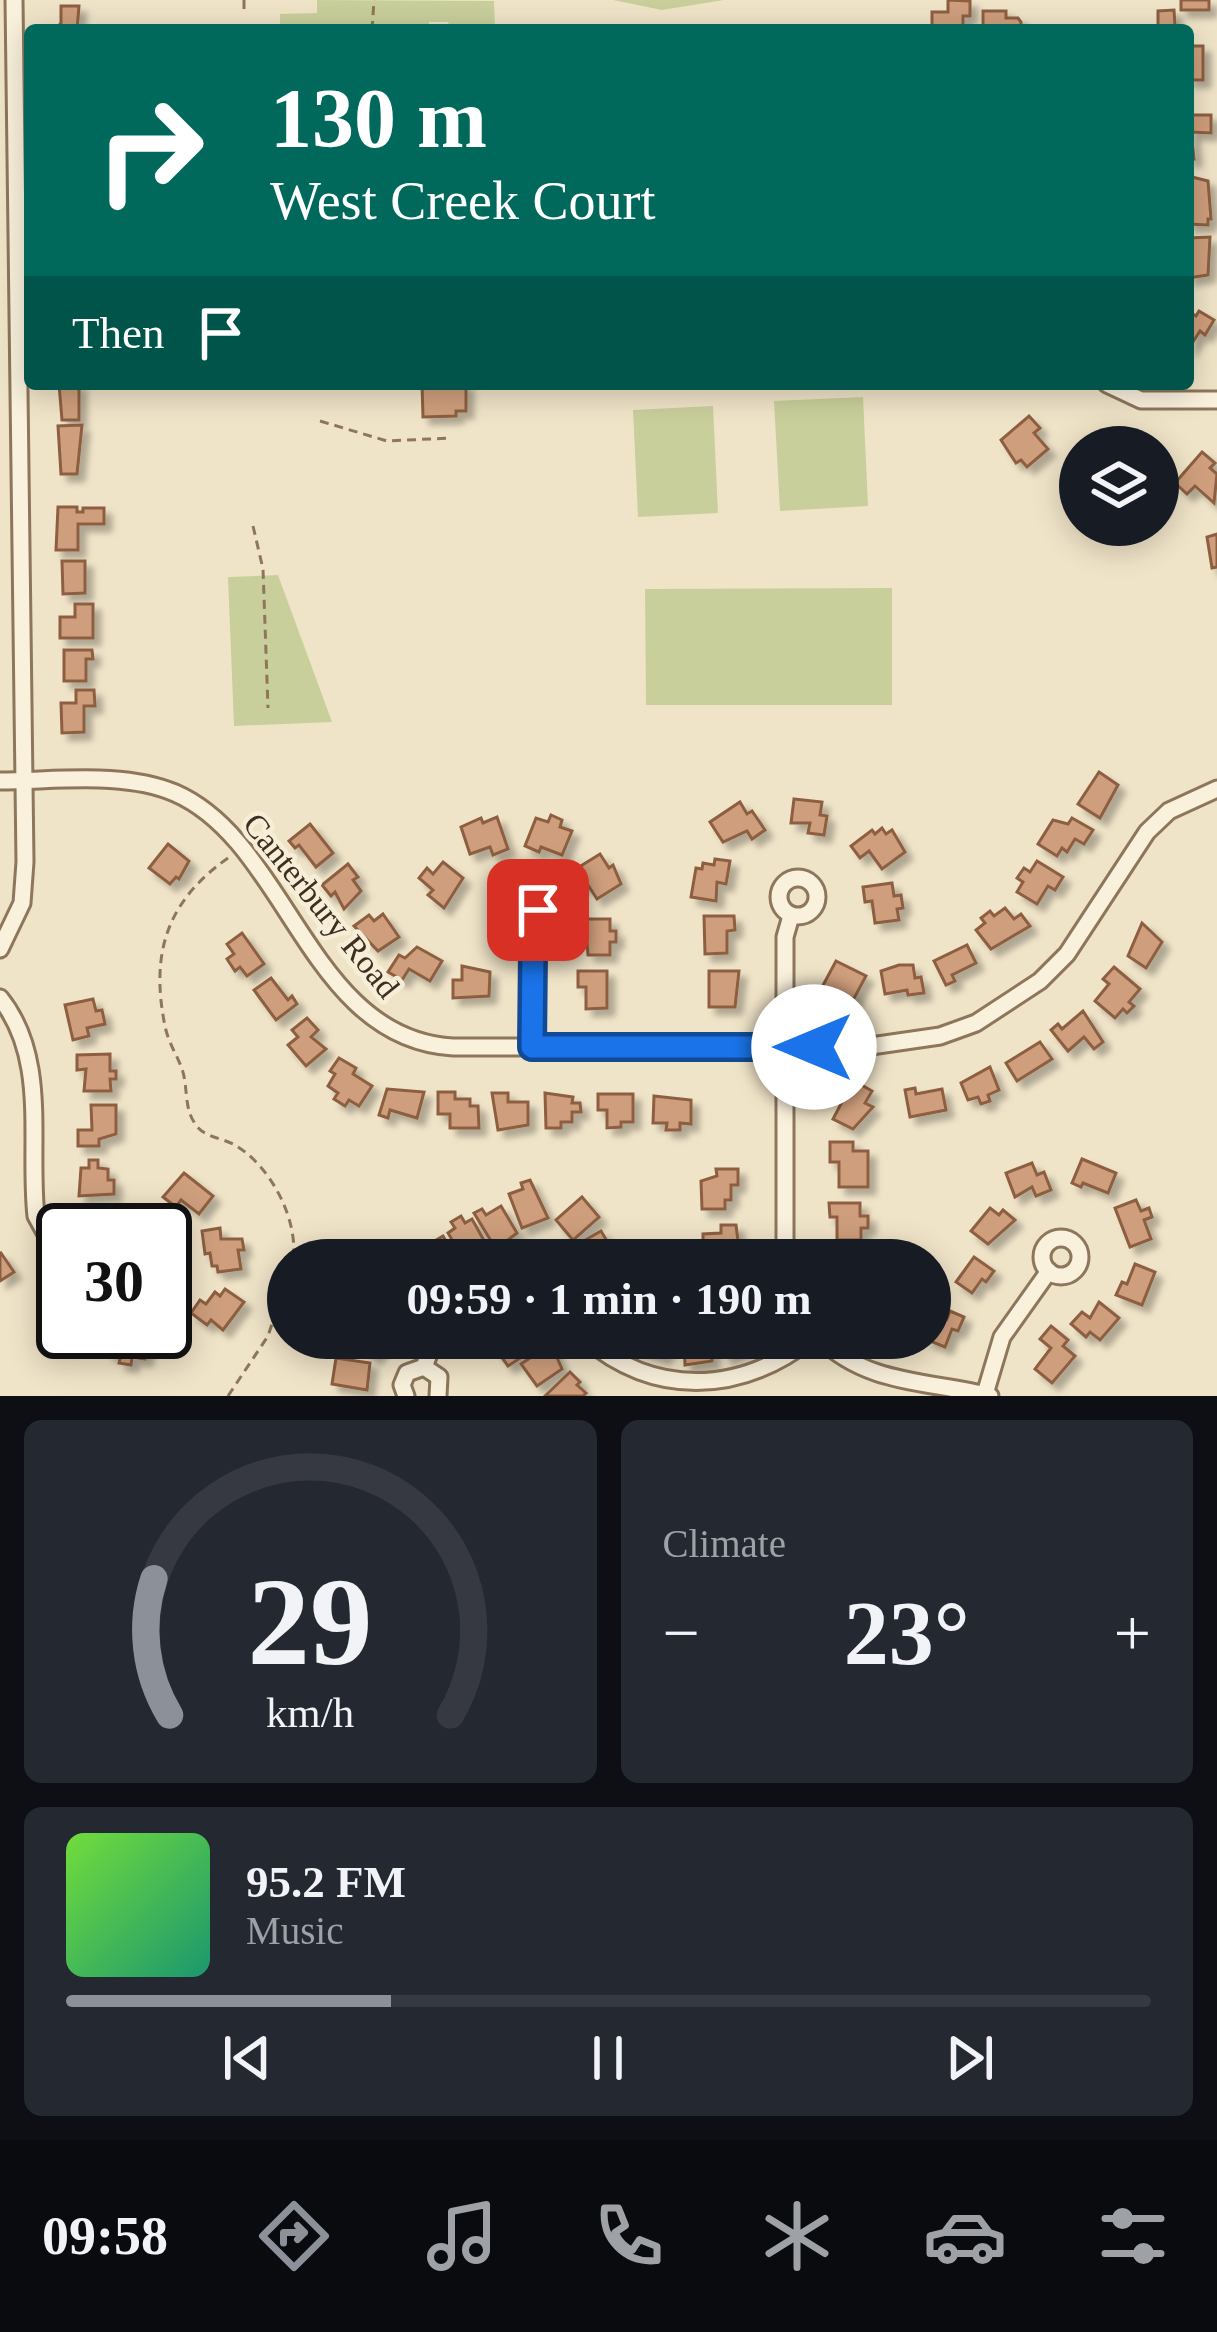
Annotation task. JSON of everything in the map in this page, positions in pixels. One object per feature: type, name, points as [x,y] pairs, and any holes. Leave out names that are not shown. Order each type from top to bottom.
[{"type":"street","points":[[0,949],[22,902],[25,781],[9,246],[14,0]]},
{"type":"street","points":[[1120,390],[1141,400],[1217,400]]},
{"type":"street","name":"Canterbury Road","points":[[0,781],[143,784],[190,801],[234,840],[316,954],[372,1019],[402,1036],[439,1046],[532,1047],[903,1044],[958,1029],[1009,1004],[1067,954],[1156,822],[1217,789]]},
{"type":"street","points":[[785,1239],[785,937],[791,916]]},
{"type":"street","points":[[528,932],[533,951],[532,1047]]},
{"type":"street","points":[[0,998],[14,1016],[28,1055],[36,1216]]},
{"type":"street","points":[[845,1359],[872,1373],[988,1395],[1001,1337],[1049,1271]]},
{"type":"street","points":[[406,1396],[402,1385],[407,1373],[424,1367],[427,1359]]},
{"type":"street","points":[[605,1359],[643,1386],[700,1395],[755,1380],[786,1359]]},
{"type":"street","points":[[424,1367],[439,1377],[438,1396]]},
{"type":"path","points":[[244,0],[244,12]]},
{"type":"path","points":[[320,421],[387,441],[451,438]]},
{"type":"path","points":[[253,526],[264,580],[268,708]]},
{"type":"path","points":[[232,855],[194,883],[172,918],[161,961],[165,1026],[184,1075],[190,1117],[199,1130],[242,1151],[283,1201],[296,1239]]},
{"type":"path","points":[[228,1396],[267,1338]]},
{"type":"green space","points":[[317,0],[494,1],[495,24],[280,24],[280,14],[317,13]]},
{"type":"green space","points":[[613,0],[724,0],[662,10]]},
{"type":"green space","points":[[863,397],[868,506],[780,511],[774,401]]},
{"type":"green space","points":[[713,406],[718,513],[638,517],[633,410]]},
{"type":"green space","points":[[278,575],[332,722],[234,726],[228,577]]},
{"type":"green space","points":[[892,588],[892,705],[646,705],[645,589]]},
{"type":"building","points":[[948,0],[970,1],[970,16],[963,16],[963,24],[932,24],[932,12],[948,12]]},
{"type":"building","points":[[1181,0],[1209,0],[1209,10],[1181,10]]},
{"type":"building","points":[[61,6],[79,6],[78,24],[61,23]]},
{"type":"building","points":[[1174,10],[1175,24],[1158,24],[1158,11]]},
{"type":"building","points":[[983,11],[1006,11],[1006,18],[1021,22],[1021,24],[983,24]]},
{"type":"building","points":[[1194,46],[1203,46],[1203,80],[1194,80]]},
{"type":"building","points":[[1194,115],[1211,115],[1211,133],[1194,132]]},
{"type":"building","points":[[1194,178],[1208,181],[1208,225],[1194,224]]},
{"type":"building","points":[[1210,237],[1208,275],[1194,277],[1194,238]]},
{"type":"building","points":[[1199,311],[1214,320],[1205,335],[1200,331],[1194,340],[1194,315]]},
{"type":"building","points":[[60,390],[79,390],[79,420],[62,420]]},
{"type":"building","points":[[422,390],[466,390],[466,411],[423,417]]},
{"type":"building","points":[[1029,416],[1040,428],[1034,433],[1048,449],[1027,467],[1021,460],[1016,463],[1001,440]]},
{"type":"building","points":[[82,425],[77,474],[61,474],[58,426]]},
{"type":"building","points":[[1202,452],[1215,463],[1210,468],[1217,474],[1214,503],[1195,486],[1187,494],[1179,487],[1179,478]]},
{"type":"building","points":[[58,507],[77,507],[77,512],[104,508],[104,524],[78,524],[78,550],[56,550]]},
{"type":"building","points":[[1217,534],[1217,567],[1212,568],[1207,537]]},
{"type":"building","points":[[62,561],[85,561],[85,593],[63,594]]},
{"type":"building","points":[[75,604],[93,604],[93,638],[60,638],[60,617],[75,617]]},
{"type":"building","points":[[64,650],[92,650],[93,659],[86,659],[86,681],[64,681]]},
{"type":"building","points":[[76,690],[94,690],[95,706],[84,706],[84,732],[62,733],[61,703],[76,703]]},
{"type":"building","points":[[1099,772],[1118,785],[1100,818],[1078,804]]},
{"type":"building","points":[[794,799],[822,802],[820,815],[827,816],[824,835],[808,833],[810,823],[791,823]]},
{"type":"building","points":[[740,802],[765,830],[752,839],[747,831],[723,842],[710,822]]},
{"type":"building","points":[[551,815],[562,820],[560,827],[572,831],[562,855],[525,846],[536,818],[548,822]]},
{"type":"building","points":[[497,817],[508,849],[493,855],[490,847],[470,854],[461,827]]},
{"type":"building","points":[[1072,818],[1093,830],[1084,844],[1075,839],[1067,852],[1062,848],[1057,856],[1038,844],[1053,820],[1068,824]]},
{"type":"building","points":[[310,824],[333,853],[316,867],[299,845],[295,848],[289,841]]},
{"type":"building","points":[[882,828],[886,834],[892,830],[905,852],[882,869],[869,851],[860,858],[851,846]]},
{"type":"building","points":[[168,844],[189,861],[179,879],[170,884],[149,868]]},
{"type":"building","points":[[600,854],[609,868],[613,865],[621,884],[597,899],[586,882],[579,886],[571,872]]},
{"type":"building","points":[[715,859],[730,861],[726,884],[717,882],[716,901],[691,897],[696,868],[702,869],[703,863],[714,865]]},
{"type":"building","points":[[1037,861],[1063,877],[1055,890],[1048,886],[1037,904],[1017,892],[1023,882],[1017,878],[1024,868],[1030,872]]},
{"type":"building","points":[[443,862],[463,878],[444,908],[428,895],[433,890],[419,878],[427,868],[433,874]]},
{"type":"building","points":[[348,864],[361,891],[344,909],[335,892],[331,896],[322,885]]},
{"type":"building","points":[[892,883],[894,896],[901,895],[899,920],[875,923],[872,901],[865,902],[863,887]]},
{"type":"building","points":[[1005,908],[1014,919],[1021,914],[1030,926],[991,949],[976,930],[990,911],[994,916]]},
{"type":"building","points":[[383,914],[399,937],[378,951],[354,926],[369,915],[374,921]]},
{"type":"building","points":[[704,916],[734,916],[735,930],[727,931],[727,953],[705,954]]},
{"type":"building","points":[[585,919],[610,919],[616,942],[610,942],[610,955],[588,955]]},
{"type":"building","points":[[1142,923],[1162,942],[1146,968],[1128,956]]},
{"type":"building","points":[[242,933],[264,964],[247,976],[240,967],[235,971],[227,959],[234,954],[227,944]]},
{"type":"building","points":[[967,945],[976,963],[952,975],[955,981],[946,985],[934,961]]},
{"type":"building","points":[[417,947],[442,961],[430,981],[409,969],[402,980],[388,972],[399,955],[405,958]]},
{"type":"building","points":[[836,961],[866,976],[852,1002],[821,989]]},
{"type":"building","points":[[913,965],[924,993],[885,994],[881,971]]},
{"type":"building","points":[[462,966],[490,972],[489,996],[453,998],[453,980],[462,980]]},
{"type":"building","points":[[1114,967],[1140,989],[1129,1002],[1134,1006],[1115,1018],[1095,1001],[1109,984],[1103,979]]},
{"type":"building","points":[[578,971],[607,971],[607,1008],[586,1009],[586,987],[578,987]]},
{"type":"building","points":[[709,971],[739,971],[735,1007],[709,1007]]},
{"type":"building","points":[[271,978],[297,1004],[276,1020],[254,990]]},
{"type":"building","points":[[93,999],[105,1024],[87,1028],[89,1036],[73,1040],[65,1005]]},
{"type":"building","points":[[1083,1011],[1103,1042],[1094,1049],[1084,1037],[1068,1051],[1051,1030],[1058,1024],[1062,1029]]},
{"type":"building","points":[[307,1018],[318,1030],[311,1037],[326,1049],[306,1066],[288,1045],[298,1037],[292,1030]]},
{"type":"building","points":[[1040,1042],[1052,1059],[1017,1081],[1006,1063]]},
{"type":"building","points":[[110,1054],[110,1071],[116,1071],[116,1079],[110,1079],[111,1091],[84,1091],[86,1069],[77,1070],[77,1055]]},
{"type":"building","points":[[339,1058],[372,1086],[359,1106],[349,1100],[345,1106],[334,1099],[338,1093],[328,1086],[335,1074],[330,1071]]},
{"type":"building","points":[[990,1067],[999,1090],[981,1104],[978,1097],[968,1100],[961,1083]]},
{"type":"building","points":[[842,1082],[855,1089],[858,1083],[872,1091],[865,1103],[873,1107],[853,1129],[833,1119],[843,1100],[834,1096]]},
{"type":"building","points":[[915,1088],[916,1094],[942,1089],[946,1110],[910,1117],[905,1090]]},
{"type":"building","points":[[387,1089],[424,1092],[417,1118],[390,1110],[388,1118],[379,1115]]},
{"type":"building","points":[[438,1092],[455,1092],[455,1099],[470,1099],[470,1106],[478,1106],[479,1128],[450,1128],[450,1114],[438,1114]]},
{"type":"building","points":[[492,1093],[508,1093],[508,1102],[528,1102],[528,1125],[498,1130]]},
{"type":"building","points":[[545,1093],[573,1097],[572,1103],[580,1103],[581,1112],[572,1112],[572,1122],[561,1122],[561,1128],[546,1128]]},
{"type":"building","points":[[598,1094],[633,1094],[633,1122],[607,1128],[607,1110],[598,1110]]},
{"type":"building","points":[[654,1096],[691,1100],[691,1124],[666,1130],[667,1123],[653,1123]]},
{"type":"building","points":[[91,1105],[116,1105],[116,1134],[99,1139],[99,1146],[78,1146],[78,1130],[92,1130]]},
{"type":"building","points":[[830,1142],[853,1142],[853,1151],[868,1151],[868,1187],[839,1187],[839,1162],[830,1162]]},
{"type":"building","points":[[1082,1159],[1116,1173],[1108,1193],[1072,1183]]},
{"type":"building","points":[[89,1160],[98,1160],[98,1168],[108,1169],[114,1194],[79,1196],[81,1168],[89,1168]]},
{"type":"building","points":[[1032,1163],[1037,1175],[1044,1172],[1051,1190],[1036,1196],[1032,1187],[1015,1197],[1006,1173]]},
{"type":"building","points":[[716,1169],[738,1169],[738,1185],[731,1185],[731,1200],[725,1200],[725,1209],[702,1209],[701,1181],[717,1176]]},
{"type":"building","points":[[184,1173],[213,1196],[199,1214],[192,1203],[171,1203],[163,1197]]},
{"type":"building","points":[[530,1180],[548,1218],[522,1228],[509,1194],[523,1189],[521,1183]]},
{"type":"building","points":[[582,1197],[599,1217],[574,1239],[556,1220]]},
{"type":"building","points":[[1136,1200],[1141,1211],[1149,1208],[1152,1217],[1144,1220],[1151,1239],[1130,1247],[1115,1208]]},
{"type":"building","points":[[829,1203],[860,1203],[860,1216],[868,1216],[868,1228],[861,1228],[861,1239],[837,1239],[837,1217],[830,1217]]},
{"type":"building","points":[[501,1206],[517,1233],[509,1239],[490,1239],[474,1213],[482,1209],[486,1215]]},
{"type":"building","points":[[990,1208],[999,1215],[1003,1210],[1015,1220],[988,1244],[971,1231]]},
{"type":"building","points":[[461,1216],[465,1223],[472,1219],[483,1239],[452,1239],[448,1233],[455,1228],[451,1222]]},
{"type":"building","points":[[721,1225],[736,1225],[738,1239],[703,1239],[703,1234],[721,1233]]},
{"type":"building","points":[[220,1228],[221,1239],[242,1239],[244,1250],[238,1250],[241,1269],[218,1272],[210,1253],[205,1254],[202,1231]]},
{"type":"building","points":[[0,1254],[14,1272],[0,1281]]},
{"type":"building","points":[[974,1257],[994,1271],[972,1293],[956,1282]]},
{"type":"building","points":[[1135,1264],[1155,1272],[1142,1305],[1116,1295],[1122,1282],[1127,1284]]},
{"type":"building","points":[[225,1289],[244,1302],[223,1330],[192,1314],[200,1300],[206,1304],[215,1292],[220,1296]]},
{"type":"building","points":[[1099,1302],[1119,1318],[1100,1340],[1090,1332],[1086,1337],[1071,1324],[1082,1312],[1090,1318]]},
{"type":"building","points":[[951,1311],[964,1317],[958,1331],[952,1329]]},
{"type":"building","points":[[1051,1326],[1068,1340],[1063,1346],[1075,1356],[1052,1383],[1035,1369],[1051,1348],[1040,1339]]},
{"type":"building","points":[[336,1359],[370,1363],[367,1390],[332,1384]]},
{"type":"building","points":[[528,1359],[558,1359],[562,1369],[537,1386],[521,1364]]},
{"type":"building","points":[[685,1359],[712,1359],[712,1361],[685,1365]]},
{"type":"building","points":[[570,1372],[586,1393],[583,1396],[545,1396]]},
{"type":"route","points":[[538,910],[537,923],[528,932],[533,951],[532,1047],[814,1047]]}]
